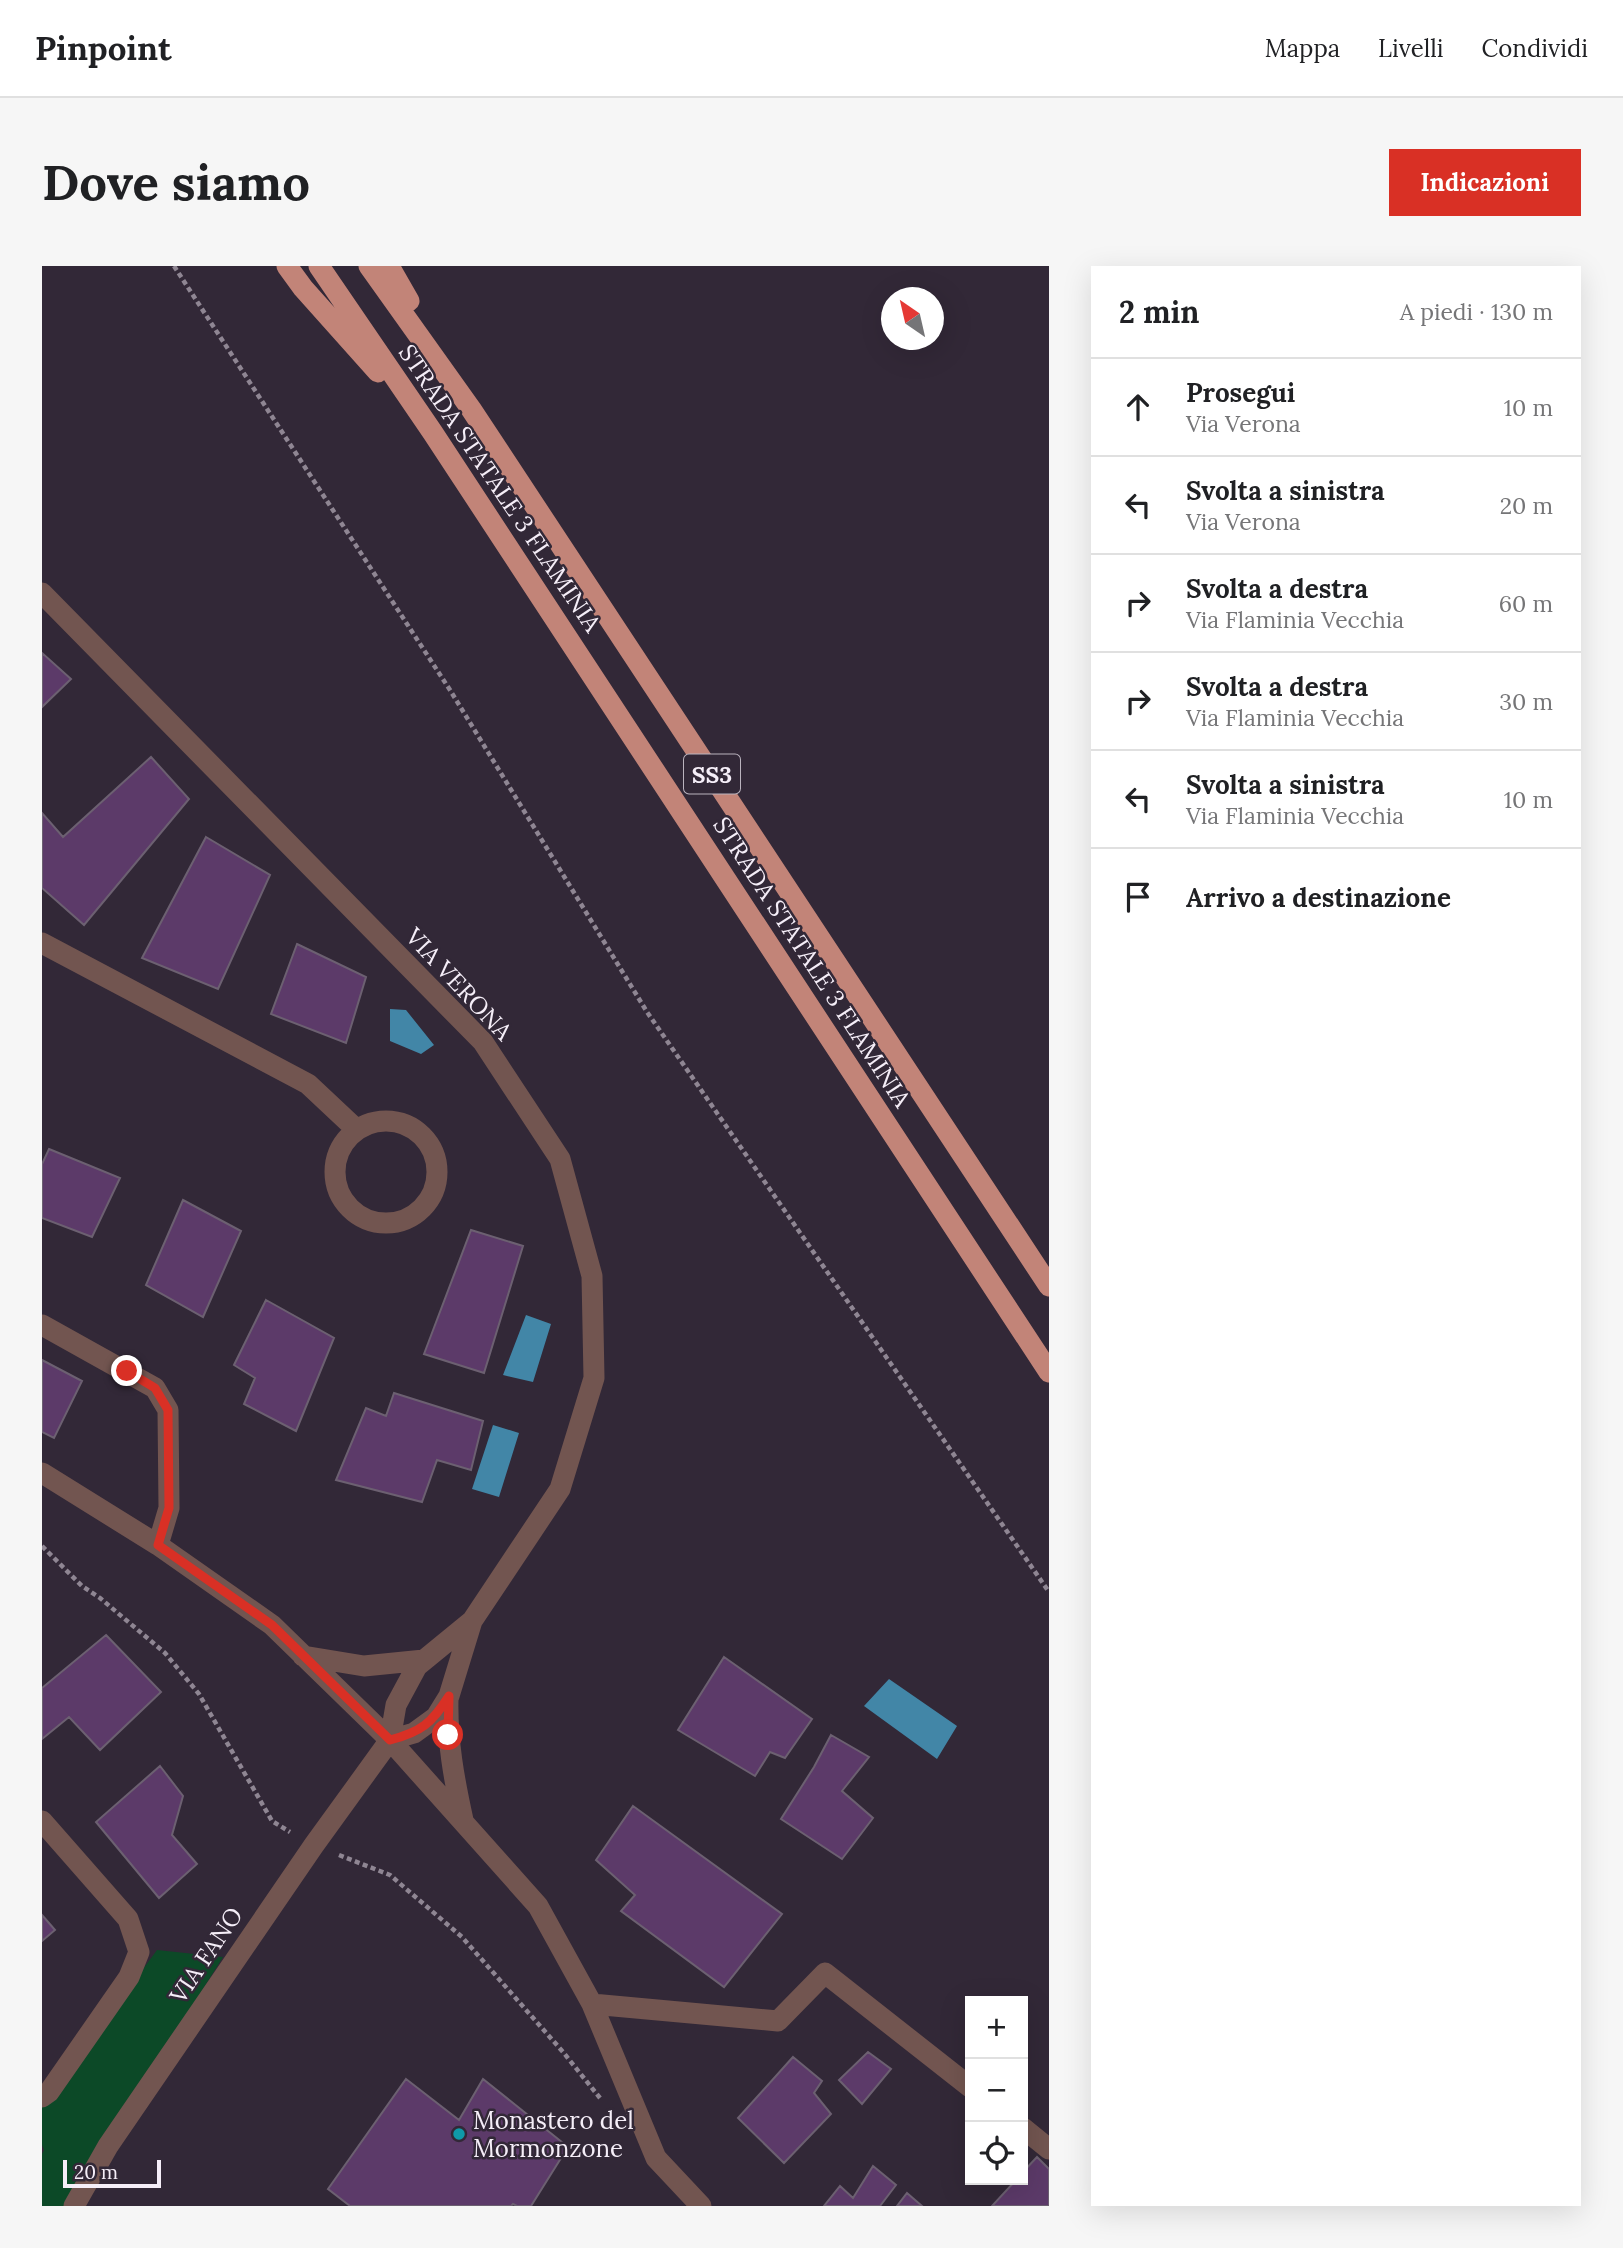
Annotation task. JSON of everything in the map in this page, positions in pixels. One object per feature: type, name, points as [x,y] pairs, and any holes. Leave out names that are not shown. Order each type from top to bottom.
[{"type":"highway","points":[[287,266],[303,288],[433,433]]},
{"type":"highway","name":"STRADA STATALE 3 FLAMINIA","points":[[319,266],[433,433],[1049,1372]]},
{"type":"highway","name":"STRADA STATALE 3 FLAMINIA","points":[[369,266],[471,409],[1049,1286]]},
{"type":"highway","points":[[389,266],[471,409]]},
{"type":"street","name":"VIA VERONA","points":[[42,593],[483,1042],[561,1159],[592,1276],[594,1378],[560,1489],[472,1621],[449,1696],[436,1717],[414,1734],[390,1740],[396,1705],[417,1665],[472,1621]]},
{"type":"street","points":[[42,943],[308,1084],[357,1130]]},
{"type":"street","points":[[388,1120],[419,1132],[436,1160],[437,1177],[423,1207],[409,1217],[393,1222],[376,1222],[360,1216],[347,1205],[338,1191],[334,1174],[336,1156],[344,1141],[357,1130],[372,1122],[388,1120]]},
{"type":"street","points":[[42,1325],[155,1388],[168,1410],[169,1508],[158,1545]]},
{"type":"street","points":[[42,1473],[158,1545],[272,1625],[390,1740],[538,1906],[592,2004],[656,2158],[701,2206]]},
{"type":"street","points":[[303,1656],[364,1666],[424,1660]]},
{"type":"street","name":"VIA VERONA","points":[[449,1696],[450,1759],[463,1822]]},
{"type":"street","name":"VIA FANO","points":[[74,2206],[108,2146],[314,1845],[390,1740]]},
{"type":"street","points":[[42,1821],[128,1919],[139,1952],[129,1977],[49,2092],[42,2097]]},
{"type":"street","points":[[592,2004],[778,2021],[825,1973],[965,2083]]},
{"type":"street","points":[[1028,2132],[1049,2149]]},
{"type":"path","points":[[174,266],[450,690],[647,1012],[1049,1592]]},
{"type":"path","points":[[42,1546],[82,1586],[165,1653],[200,1694],[272,1822],[314,1845],[390,1875],[462,1937],[606,2104]]},
{"type":"green space","points":[[157,1950],[223,1957],[67,2206],[42,2206],[42,2106]]},
{"type":"water","points":[[390,1009],[406,1010],[434,1045],[421,1054],[390,1041]]},
{"type":"water","points":[[526,1315],[551,1324],[533,1382],[503,1375]]},
{"type":"water","points":[[493,1425],[519,1433],[499,1497],[472,1489]]},
{"type":"water","points":[[889,1679],[957,1726],[937,1759],[864,1706]]},
{"type":"building","points":[[42,653],[71,679],[42,707]]},
{"type":"building","points":[[151,757],[189,799],[84,925],[42,888],[42,813],[63,837]]},
{"type":"building","points":[[206,837],[270,875],[218,989],[142,958]]},
{"type":"building","points":[[297,944],[366,977],[346,1043],[271,1014]]},
{"type":"building","points":[[49,1149],[120,1178],[92,1237],[42,1218],[42,1164]]},
{"type":"building","points":[[183,1200],[241,1231],[203,1317],[146,1285]]},
{"type":"building","points":[[471,1230],[523,1246],[484,1373],[424,1354]]},
{"type":"building","points":[[266,1300],[334,1338],[296,1431],[244,1404],[255,1378],[234,1365]]},
{"type":"building","points":[[42,1360],[82,1381],[54,1438],[42,1432]]},
{"type":"building","points":[[394,1393],[483,1421],[471,1470],[437,1460],[422,1502],[336,1480],[366,1408],[386,1416]]},
{"type":"building","points":[[106,1635],[161,1692],[100,1750],[69,1717],[42,1739],[42,1688]]},
{"type":"building","points":[[724,1657],[812,1719],[785,1758],[770,1752],[755,1776],[678,1730]]},
{"type":"building","points":[[831,1735],[869,1757],[842,1791],[873,1818],[842,1859],[781,1819]]},
{"type":"building","points":[[160,1766],[183,1796],[172,1835],[197,1864],[159,1898],[96,1822]]},
{"type":"building","points":[[633,1806],[782,1914],[724,1987],[621,1911],[635,1895],[596,1860]]},
{"type":"building","points":[[42,1915],[55,1930],[42,1941]]},
{"type":"building","points":[[868,2052],[891,2069],[862,2104],[839,2080]]},
{"type":"building","points":[[793,2057],[822,2081],[814,2093],[831,2114],[784,2163],[738,2118]]},
{"type":"building","name":"Monastero del Mormonzone","points":[[406,2079],[459,2120],[483,2079],[568,2147],[531,2206],[350,2206],[328,2189]]},
{"type":"building","points":[[1037,2157],[1049,2169],[1049,2206],[992,2206],[1011,2185],[1028,2185],[1028,2167]]},
{"type":"building","points":[[873,2166],[896,2185],[880,2206],[824,2206],[840,2186],[853,2198]]},
{"type":"building","points":[[907,2193],[922,2206],[897,2206]]},
{"type":"place","name":"Monastero del Mormonzone","points":[[459,2134]]},
{"type":"route","points":[[127,1371],[155,1388],[168,1410],[169,1508],[158,1545],[272,1625],[390,1740],[414,1734],[436,1717],[449,1696],[448,1735]]}]
